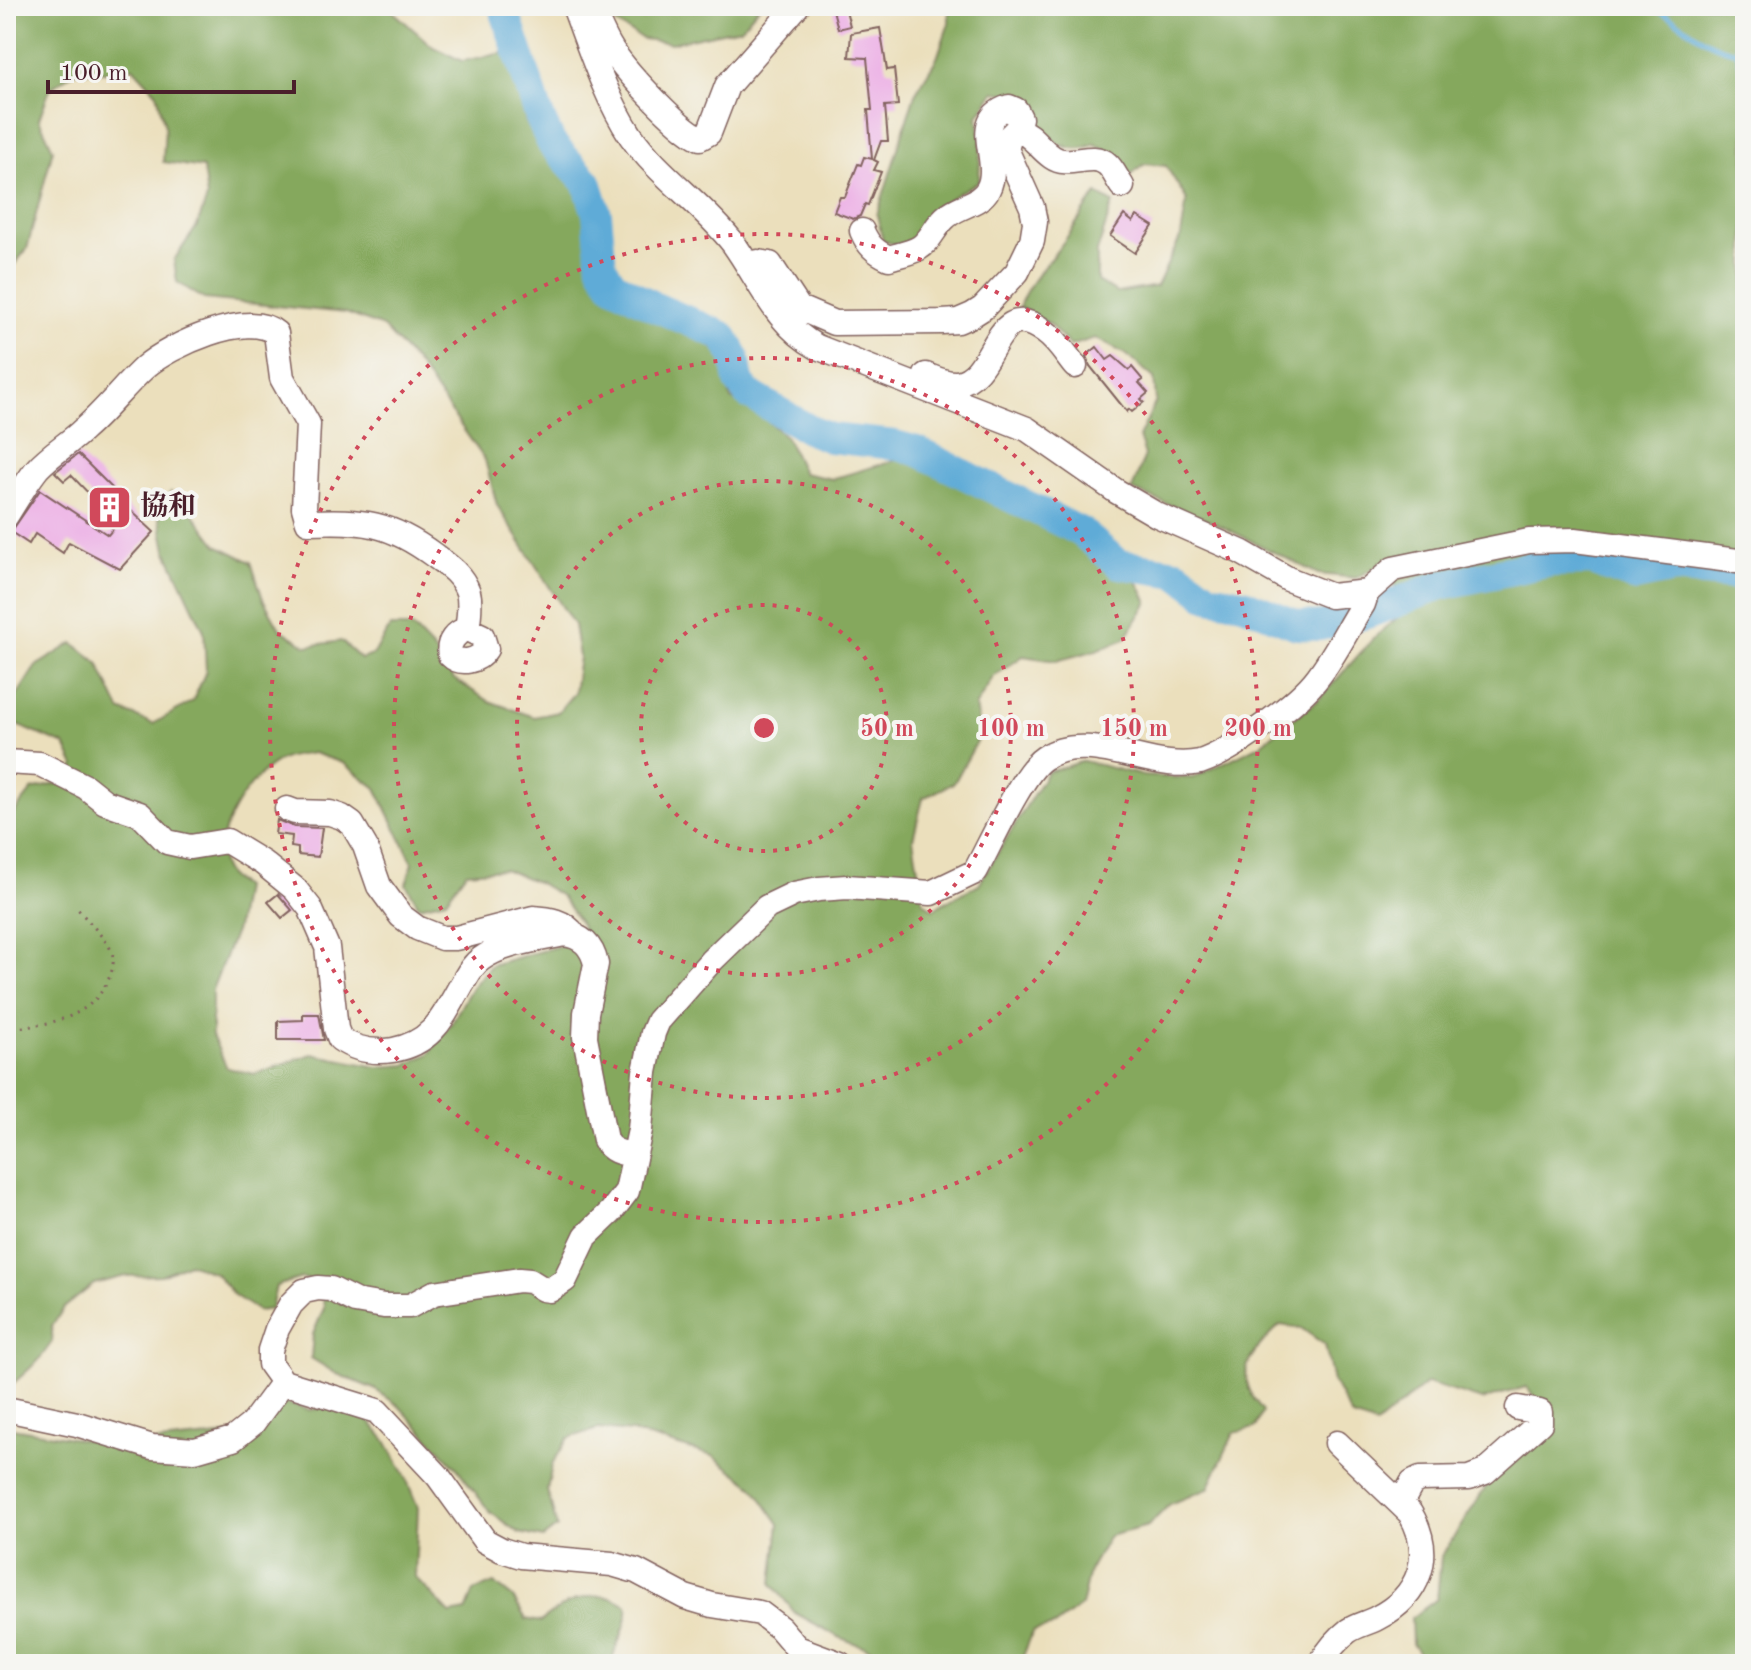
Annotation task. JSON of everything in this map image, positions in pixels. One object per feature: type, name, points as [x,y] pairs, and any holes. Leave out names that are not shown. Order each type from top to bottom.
[{"type":"street","points":[[574,6],[613,101],[631,135],[655,164],[713,220],[795,334],[817,347],[1027,429],[1116,491],[1157,515],[1241,552],[1288,579],[1331,596],[1367,592]]},
{"type":"street","points":[[590,6],[609,46],[622,63],[674,120],[700,138],[709,133],[727,86],[797,6]]},
{"type":"street","points":[[750,269],[758,262],[770,264],[799,308],[834,323],[942,322],[958,321],[972,315],[983,308],[1017,272],[1032,241],[1035,222],[1032,207],[1006,149],[1020,118],[1016,110],[1009,107],[995,114],[987,130],[993,170],[987,192],[950,213],[921,248],[889,258],[878,254],[867,243],[862,231]]},
{"type":"street","points":[[1017,129],[1029,133],[1052,157],[1064,162],[1098,159],[1109,165],[1122,186]]},
{"type":"street","points":[[897,378],[900,373],[912,370],[954,384],[973,378],[985,363],[997,338],[1018,321],[1047,333],[1075,366]]},
{"type":"street","points":[[6,516],[38,467],[91,424],[147,365],[192,340],[224,329],[242,325],[270,328],[276,333],[282,378],[308,424],[304,508],[308,522],[371,524],[395,530],[410,538],[454,569],[463,582],[469,595],[467,629]]},
{"type":"street","points":[[840,1664],[797,1648],[780,1628],[760,1613],[685,1597],[636,1571],[612,1564],[521,1556],[485,1541],[438,1476],[377,1411],[283,1382],[270,1364],[270,1350],[291,1304],[304,1291],[318,1288],[331,1289],[355,1301],[410,1306],[434,1293],[519,1280],[530,1281],[543,1289],[558,1287],[565,1280],[586,1236],[627,1191],[640,1130],[645,1072],[658,1021],[711,961],[767,907],[794,894],[819,889],[847,887],[931,893],[967,878],[975,872],[1025,781],[1042,759],[1064,749],[1099,750],[1171,764],[1199,762],[1241,739],[1305,692],[1326,665],[1367,592],[1393,569],[1529,541],[1575,540],[1745,562]]},
{"type":"street","points":[[6,762],[40,764],[86,787],[105,802],[140,814],[167,842],[190,847],[227,841],[263,863],[295,889],[310,908],[327,947],[336,1029],[340,1039],[366,1050],[385,1051],[412,1046],[425,1038],[479,960],[507,948],[564,934],[574,935]]},
{"type":"street","points":[[287,809],[330,813],[352,824],[365,846],[379,886],[401,916],[417,928],[442,938],[456,938],[533,918],[546,919],[568,927],[590,948],[596,964],[586,1013],[585,1037],[605,1140],[614,1150],[634,1155]]},
{"type":"street","points":[[6,1409],[77,1424],[152,1447],[195,1450],[233,1439],[252,1424],[283,1382]]},
{"type":"street","points":[[1401,1503],[1412,1483],[1420,1479],[1469,1478],[1485,1472],[1540,1423],[1540,1412],[1518,1408]]},
{"type":"street","points":[[1320,1664],[1339,1638],[1396,1606],[1413,1585],[1422,1566],[1422,1540],[1418,1527],[1401,1503],[1337,1443]]},
{"type":"path","points":[[6,1029],[63,1019],[98,1000],[113,970],[112,952],[77,908]]},
{"type":"green space","points":[[6,6],[387,6],[433,47],[462,61],[509,52],[526,122],[544,154],[579,192],[593,269],[611,289],[661,324],[701,337],[721,355],[731,399],[757,412],[786,437],[803,473],[832,479],[912,455],[970,491],[1086,549],[1115,572],[1137,581],[1148,602],[1125,639],[1056,661],[1023,656],[993,677],[975,707],[981,734],[954,783],[923,798],[913,839],[923,901],[933,909],[979,884],[1047,772],[1084,761],[1144,776],[1193,778],[1260,745],[1319,699],[1373,639],[1407,609],[1383,563],[1356,578],[1318,574],[1213,522],[1132,490],[1145,455],[1139,437],[1156,401],[1154,378],[1127,355],[1095,338],[1070,346],[1048,323],[1019,307],[1034,279],[1097,194],[1113,203],[1097,252],[1097,281],[1117,293],[1157,286],[1181,236],[1187,200],[1166,166],[1145,164],[1129,176],[1112,152],[1095,144],[1070,148],[1059,144],[1033,118],[1020,95],[994,92],[978,116],[981,138],[979,182],[938,209],[906,247],[883,241],[877,215],[915,94],[937,58],[949,23],[949,6],[1745,6],[1745,1664],[1427,1664],[1412,1644],[1411,1618],[1437,1599],[1441,1557],[1502,1462],[1533,1441],[1553,1436],[1550,1414],[1526,1387],[1482,1400],[1427,1383],[1376,1425],[1352,1417],[1333,1382],[1325,1345],[1301,1328],[1280,1325],[1253,1355],[1246,1375],[1253,1398],[1263,1411],[1255,1428],[1234,1433],[1208,1489],[1170,1504],[1148,1526],[1109,1536],[1089,1571],[1081,1606],[1054,1626],[1033,1631],[1020,1664],[910,1664],[841,1638],[795,1613],[772,1584],[779,1524],[753,1486],[713,1456],[631,1432],[598,1429],[568,1438],[552,1465],[547,1490],[557,1527],[543,1538],[519,1533],[490,1512],[456,1467],[398,1405],[374,1389],[337,1374],[311,1358],[313,1334],[324,1308],[321,1282],[302,1278],[276,1286],[271,1309],[258,1311],[234,1295],[215,1273],[189,1263],[161,1275],[126,1276],[94,1284],[65,1307],[52,1325],[52,1342],[38,1361],[6,1390],[6,823],[32,790],[59,783],[75,766],[65,745],[12,723],[11,705],[36,666],[73,643],[98,663],[120,710],[153,724],[193,701],[206,671],[204,631],[166,550],[158,509],[171,492],[192,512],[217,545],[251,562],[263,599],[280,629],[307,646],[341,641],[361,659],[373,655],[390,627],[412,627],[433,649],[454,679],[489,701],[534,717],[558,712],[574,693],[579,657],[574,625],[497,505],[485,460],[418,365],[383,327],[346,313],[204,299],[177,282],[174,260],[197,226],[207,198],[203,168],[163,162],[165,127],[157,93],[133,67],[106,72],[74,72],[50,89],[39,119],[53,149],[27,249],[6,275]],"holes":[[[313,753],[343,763],[376,788],[413,863],[406,884],[419,906],[446,900],[466,872],[504,869],[561,896],[582,926],[577,951],[562,945],[491,965],[472,987],[429,1054],[406,1065],[378,1067],[312,1054],[255,1074],[227,1068],[212,1036],[212,990],[236,929],[243,887],[226,873],[221,857],[227,824],[258,777],[283,759]]]},
{"type":"green space","points":[[607,6],[760,6],[741,28],[671,43],[643,39],[617,24]]},
{"type":"green space","points":[[284,1403],[310,1410],[338,1405],[363,1414],[385,1439],[404,1473],[418,1508],[415,1577],[450,1614],[466,1611],[474,1591],[494,1583],[513,1598],[526,1619],[541,1622],[561,1607],[582,1598],[615,1599],[627,1605],[627,1613],[611,1664],[11,1664],[6,1658],[6,1427],[119,1446],[250,1433]]},
{"type":"building","points":[[832,6],[845,6],[850,26],[838,29]]},
{"type":"building","points":[[880,28],[887,70],[894,69],[898,105],[885,106],[888,141],[881,141],[874,160],[878,162],[874,170],[881,172],[868,205],[865,204],[860,216],[853,219],[834,212],[840,197],[845,197],[858,164],[861,165],[864,157],[872,159],[868,110],[872,110],[867,58],[849,57],[851,33]]},
{"type":"building","points":[[1124,215],[1133,222],[1137,216],[1153,226],[1135,253],[1110,236]]},
{"type":"building","points":[[1097,347],[1107,360],[1113,356],[1129,370],[1132,367],[1143,380],[1139,383],[1148,393],[1141,399],[1144,402],[1132,412],[1129,409],[1127,412],[1090,366],[1086,356]]},
{"type":"building","name":"協和","points":[[78,454],[114,490],[112,493],[154,532],[120,569],[69,542],[63,553],[35,534],[29,544],[11,532],[40,490],[108,535],[113,529],[90,507],[96,501],[71,475],[64,481],[55,472]]},
{"type":"building","points":[[277,820],[294,827],[322,828],[318,857],[298,855],[298,848],[291,847],[292,836],[275,834]]},
{"type":"building","points":[[278,894],[292,910],[282,918],[268,902]]},
{"type":"building","points":[[303,1014],[319,1014],[324,1040],[278,1040],[278,1021],[303,1020]]},
{"type":"waterway","points":[[503,6],[540,118],[552,144],[587,182],[597,214],[602,267],[613,284],[653,306],[723,336],[735,357],[739,381],[747,393],[810,430],[830,438],[895,445],[917,451],[1081,532],[1119,564],[1177,573],[1209,597],[1243,603],[1297,625],[1320,626],[1367,614],[1441,585],[1551,562],[1591,561],[1635,577],[1674,569],[1745,576]]},
{"type":"waterway","points":[[1646,6],[1713,44],[1739,52]]},
{"type":"waterway","points":[[1738,6],[1737,51],[1745,82]]},
{"type":"place","name":"協和","points":[[109,508]]}]
